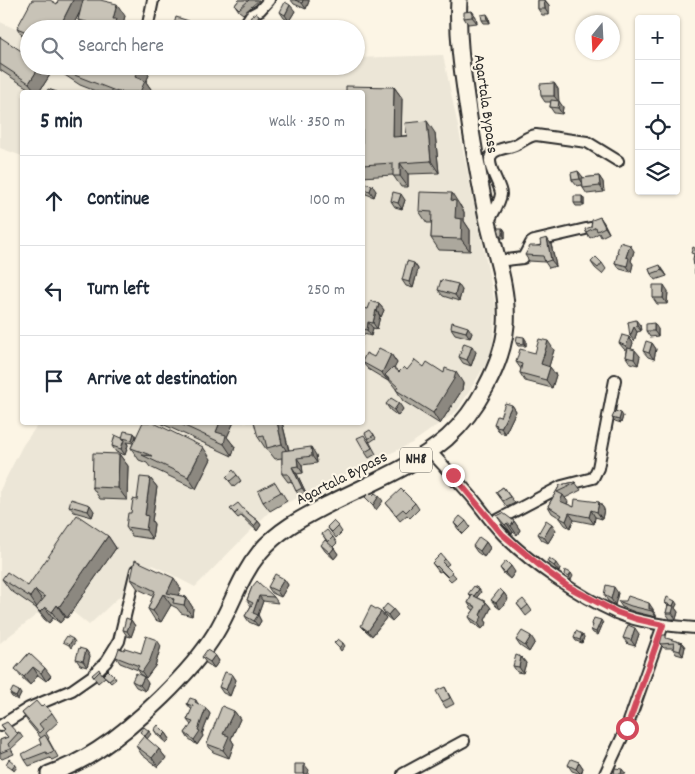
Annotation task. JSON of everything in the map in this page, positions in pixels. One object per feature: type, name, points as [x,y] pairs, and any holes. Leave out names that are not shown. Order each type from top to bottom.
[{"type":"highway","name":"Agartala Bypass","points":[[49,774],[72,765],[99,750],[146,711],[184,673],[216,633],[236,588],[247,569],[262,549],[275,537],[302,518],[398,470],[430,451],[459,427],[483,392],[500,354],[506,325],[506,310],[471,131],[461,60],[459,0]]},
{"type":"street","points":[[149,20],[153,0]]},
{"type":"street","points":[[247,20],[250,15],[260,10],[269,0]]},
{"type":"street","points":[[488,223],[501,192],[490,160],[492,153],[496,151],[536,135],[587,142],[618,161]]},
{"type":"street","points":[[497,261],[523,258],[531,242],[590,228]]},
{"type":"street","points":[[492,522],[562,486],[593,478],[598,468],[615,380]]},
{"type":"street","points":[[430,451],[519,550],[567,586],[616,612],[636,619],[663,625],[695,628]]},
{"type":"street","points":[[0,726],[29,708],[72,690],[92,676],[106,662],[119,641],[136,570]]},
{"type":"street","points":[[605,774],[627,728],[663,625]]},
{"type":"street","points":[[403,774],[464,740]]},
{"type":"shaded area","points":[[0,22],[20,31],[20,75],[365,75],[365,58],[443,55],[496,308],[492,354],[457,411],[412,443],[270,511],[195,587],[153,565],[89,625],[57,599],[0,643],[0,490],[23,445],[38,425],[365,425],[365,90],[20,90],[20,155],[0,148]]},
{"type":"building","points":[[32,0],[50,0],[57,4],[58,0],[73,0],[63,20],[21,20]]},
{"type":"building","points":[[83,0],[100,0],[117,4],[113,19],[117,20],[78,20]]},
{"type":"building","points":[[239,0],[249,0],[239,9],[235,5]]},
{"type":"building","points":[[538,0],[544,0],[545,9],[538,9]]},
{"type":"building","points":[[285,2],[290,5],[285,15],[280,12]]},
{"type":"building","points":[[472,11],[472,17],[464,18],[464,12]]},
{"type":"building","points":[[256,13],[259,15],[256,20],[250,20],[252,15]]},
{"type":"building","points":[[487,14],[488,20],[482,20],[481,15]]},
{"type":"building","points":[[176,17],[186,20],[175,20]]},
{"type":"building","points":[[0,37],[20,50],[20,75],[34,75],[29,83],[0,64]]},
{"type":"building","points":[[75,75],[136,75],[135,77],[145,81],[141,90],[113,90]]},
{"type":"building","points":[[554,83],[554,96],[541,96],[540,84]]},
{"type":"building","points":[[346,86],[394,87],[393,137],[407,136],[405,123],[427,121],[431,161],[400,163],[400,176],[393,176],[393,163],[365,165],[365,90],[346,90]]},
{"type":"building","points":[[551,100],[559,101],[558,108],[550,107]]},
{"type":"building","points":[[578,171],[580,179],[572,180],[571,173]]},
{"type":"building","points":[[599,176],[600,186],[583,188],[582,178]]},
{"type":"building","points":[[365,183],[372,185],[370,191],[365,190]]},
{"type":"building","points":[[393,192],[401,194],[398,203],[391,201]]},
{"type":"building","points":[[420,192],[452,193],[451,200],[456,201],[455,218],[462,219],[461,239],[431,238],[432,212],[419,211]]},
{"type":"building","points":[[574,196],[582,196],[582,203],[574,203]]},
{"type":"building","points":[[600,217],[605,227],[597,231],[596,227],[586,232],[585,229],[591,227],[592,220]]},
{"type":"building","points":[[498,228],[503,228],[503,235],[500,235]]},
{"type":"building","points":[[547,238],[551,260],[545,262],[543,256],[525,255],[530,246],[541,246],[540,240]]},
{"type":"building","points":[[620,242],[630,245],[626,257],[629,258],[627,266],[615,263]]},
{"type":"building","points":[[693,247],[695,248],[695,274],[694,254],[691,253]]},
{"type":"building","points":[[596,257],[602,263],[598,268],[591,262]]},
{"type":"building","points":[[407,261],[414,263],[409,282],[402,280]]},
{"type":"building","points":[[660,265],[662,270],[651,274],[649,269]]},
{"type":"building","points":[[441,280],[458,284],[455,295],[438,290]]},
{"type":"building","points":[[653,285],[664,285],[663,298],[653,298]]},
{"type":"building","points":[[371,301],[379,304],[373,323],[368,322],[367,330],[365,330],[365,308],[368,309]]},
{"type":"building","points":[[636,320],[637,326],[634,327],[630,336],[628,322]]},
{"type":"building","points":[[452,322],[468,327],[466,332],[451,328]]},
{"type":"building","points":[[654,323],[654,331],[646,331],[646,324]]},
{"type":"building","points":[[622,335],[629,337],[626,346],[619,343]]},
{"type":"building","points":[[517,336],[524,337],[524,344],[516,343]]},
{"type":"building","points":[[539,339],[548,341],[541,364],[550,367],[546,380],[520,373],[522,364],[516,362],[520,349],[535,353]]},
{"type":"building","points":[[646,341],[652,343],[649,353],[643,351]]},
{"type":"building","points":[[464,343],[472,346],[467,360],[459,357]]},
{"type":"building","points":[[379,348],[391,354],[382,373],[365,364],[366,353],[374,357]]},
{"type":"building","points":[[628,348],[635,350],[634,359],[626,357]]},
{"type":"building","points":[[415,360],[424,367],[427,362],[444,373],[445,368],[456,372],[454,379],[433,413],[396,390],[398,387],[385,375],[393,367],[399,372],[404,367],[407,370]]},
{"type":"building","points":[[391,398],[399,403],[394,410],[386,404]]},
{"type":"building","points":[[505,403],[512,405],[501,428],[496,427],[497,425],[494,424],[497,416],[500,417]]},
{"type":"building","points":[[615,411],[621,413],[619,420],[612,418]]},
{"type":"building","points":[[142,425],[158,425],[203,447],[188,477],[142,455],[153,456],[131,448]]},
{"type":"building","points":[[183,425],[219,425],[216,432],[226,435],[224,444]]},
{"type":"building","points":[[255,425],[278,425],[282,444],[267,448],[264,436],[258,437]]},
{"type":"building","points":[[370,430],[374,435],[368,439],[365,433]]},
{"type":"building","points":[[124,431],[134,433],[132,440],[122,438]]},
{"type":"building","points":[[115,435],[124,439],[121,449],[112,446]]},
{"type":"building","points":[[364,435],[372,448],[365,452],[357,438]]},
{"type":"building","points":[[311,447],[312,456],[297,458],[298,466],[292,467],[302,488],[296,491],[288,474],[282,474],[282,451]]},
{"type":"building","points":[[93,453],[119,454],[118,488],[92,487]]},
{"type":"building","points":[[233,470],[237,475],[230,481],[226,477]]},
{"type":"building","points":[[140,477],[150,478],[145,515],[148,516],[146,530],[126,527],[133,499],[137,500]]},
{"type":"building","points":[[275,482],[281,492],[263,502],[258,491]]},
{"type":"building","points":[[575,482],[557,492],[563,495],[560,501],[574,507],[575,499],[599,502],[597,512],[591,510],[589,517],[569,513],[566,521],[560,518],[562,515],[548,506],[560,485]]},
{"type":"building","points":[[503,487],[510,497],[503,501],[496,492]]},
{"type":"building","points":[[401,489],[415,503],[406,512],[403,509],[396,515],[386,503]]},
{"type":"building","points":[[369,493],[372,496],[375,493],[379,496],[373,505],[365,497]]},
{"type":"building","points":[[71,499],[90,505],[88,511],[69,506]]},
{"type":"building","points":[[238,503],[258,521],[254,526],[238,511],[235,514],[230,509]]},
{"type":"building","points":[[503,513],[514,521],[511,526],[507,523],[505,525],[497,516]]},
{"type":"building","points":[[77,515],[108,536],[59,607],[57,605],[52,612],[45,607],[40,612],[36,608],[45,597],[35,590],[30,597],[2,579],[7,572],[28,586]]},
{"type":"building","points":[[460,516],[466,521],[459,528],[454,523]]},
{"type":"building","points":[[546,520],[552,524],[544,537],[538,534]]},
{"type":"building","points":[[333,521],[338,526],[332,532],[327,527]]},
{"type":"building","points":[[327,530],[333,537],[328,542],[322,534]]},
{"type":"building","points":[[479,537],[486,542],[480,551],[473,546]]},
{"type":"building","points":[[325,540],[334,548],[330,553],[321,545]]},
{"type":"building","points":[[441,554],[445,559],[442,562],[452,572],[448,577],[432,563]]},
{"type":"building","points":[[549,558],[556,563],[554,566],[547,561]]},
{"type":"building","points":[[135,560],[174,578],[167,593],[186,597],[184,605],[173,603],[174,599],[163,594],[153,611],[148,609],[155,591],[131,579]]},
{"type":"building","points":[[506,561],[511,566],[505,573],[500,568]]},
{"type":"building","points":[[565,570],[571,573],[569,577],[564,574]]},
{"type":"building","points":[[275,574],[284,579],[277,591],[268,587]]},
{"type":"building","points":[[257,581],[274,597],[259,596],[253,613],[258,615],[254,621],[245,616],[253,603],[247,600],[252,587]]},
{"type":"building","points":[[606,585],[614,587],[611,599],[604,595]]},
{"type":"building","points":[[474,586],[479,589],[474,596],[471,596],[468,594]]},
{"type":"building","points":[[500,589],[504,593],[496,603],[491,600]]},
{"type":"building","points":[[472,595],[486,602],[480,615],[482,617],[478,623],[469,617],[476,607],[468,603]]},
{"type":"building","points":[[628,596],[649,603],[649,609],[652,609],[652,611],[618,601],[626,601]]},
{"type":"building","points":[[667,597],[675,601],[673,606],[665,603]]},
{"type":"building","points":[[523,599],[528,605],[522,610],[517,604]]},
{"type":"building","points":[[387,604],[393,609],[388,615],[382,610]]},
{"type":"building","points":[[668,605],[674,606],[672,613],[666,613]]},
{"type":"building","points":[[371,606],[381,612],[368,631],[361,626]]},
{"type":"building","points":[[126,618],[131,620],[127,631],[123,630]]},
{"type":"building","points":[[594,618],[601,620],[596,632],[591,630]]},
{"type":"building","points":[[628,625],[635,628],[631,640],[623,638]]},
{"type":"building","points":[[522,631],[531,636],[525,646],[516,640]]},
{"type":"building","points":[[576,631],[582,634],[580,640],[574,638]]},
{"type":"building","points":[[662,635],[682,643],[680,651],[673,649],[674,643],[660,644]]},
{"type":"building","points":[[67,636],[73,639],[69,645],[63,642]]},
{"type":"building","points":[[146,636],[157,640],[150,660],[142,672],[137,669],[139,666],[116,657],[119,648],[141,653]]},
{"type":"building","points":[[338,639],[343,643],[339,648],[334,643]]},
{"type":"building","points":[[79,648],[86,650],[83,661],[76,659]]},
{"type":"building","points":[[207,650],[215,655],[210,662],[202,657]]},
{"type":"building","points":[[29,653],[45,668],[41,673],[33,667],[24,677],[15,669]]},
{"type":"building","points":[[516,655],[521,657],[519,667],[513,666]]},
{"type":"building","points":[[99,669],[100,671],[94,677],[92,675]]},
{"type":"building","points":[[108,670],[114,676],[109,680],[103,675]]},
{"type":"building","points":[[225,672],[232,674],[226,690],[219,687]]},
{"type":"building","points":[[136,673],[144,677],[140,685],[132,681]]},
{"type":"building","points":[[445,687],[450,698],[442,702],[436,691]]},
{"type":"building","points":[[13,688],[19,691],[16,697],[10,694]]},
{"type":"building","points":[[190,698],[206,708],[198,730],[200,731],[194,740],[185,733],[193,722],[187,720],[193,706],[187,704]]},
{"type":"building","points":[[36,701],[41,707],[44,704],[52,713],[39,724],[43,729],[39,733],[22,713]]},
{"type":"building","points":[[222,706],[234,711],[223,734],[229,736],[223,750],[207,744]]},
{"type":"building","points":[[7,722],[17,733],[19,732],[8,744],[10,749],[0,753],[0,740],[8,737],[1,725]]},
{"type":"building","points":[[158,725],[166,733],[162,737],[154,730]]},
{"type":"building","points":[[144,727],[149,731],[145,736],[140,732]]},
{"type":"building","points":[[45,735],[54,751],[25,760],[22,754],[41,744],[39,739]]},
{"type":"building","points":[[144,736],[159,749],[152,758],[136,746]]},
{"type":"building","points":[[9,759],[15,764],[12,768],[6,764]]},
{"type":"building","points":[[571,759],[579,762],[576,769],[568,765]]},
{"type":"building","points":[[295,764],[304,764],[304,774],[295,774]]},
{"type":"building","points":[[615,768],[622,769],[621,774],[614,774]]},
{"type":"route","points":[[453,475],[502,534],[519,550],[567,586],[616,612],[663,625],[627,728]]}]
